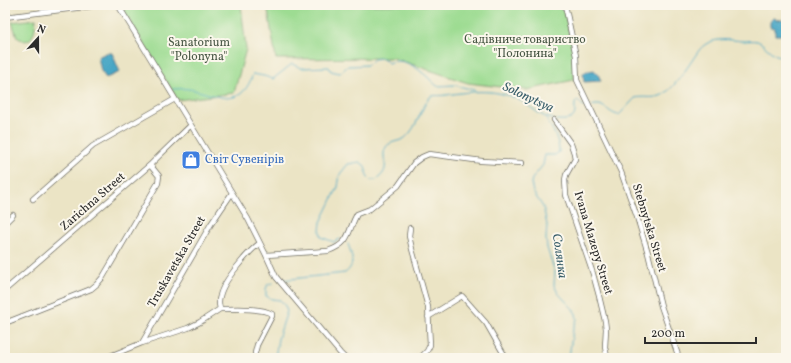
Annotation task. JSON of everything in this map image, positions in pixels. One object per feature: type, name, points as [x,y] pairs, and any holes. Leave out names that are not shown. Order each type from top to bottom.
[{"type":"street","points":[[5,17],[100,5]]},
{"type":"street","name":"Stebnytska Street","points":[[565,5],[576,56],[577,80],[586,94],[590,107],[621,172],[637,217],[648,253],[661,306],[679,358]]},
{"type":"street","points":[[118,6],[232,193],[260,243],[281,285],[345,358]]},
{"type":"street","points":[[33,200],[93,146],[175,99]]},
{"type":"street","name":"Ivana Mazepy Street","points":[[554,120],[571,144],[574,153],[575,159],[566,175],[565,180],[566,195],[599,296],[606,329],[605,347],[609,357]]},
{"type":"street","name":"Zarichna Street","points":[[5,290],[150,166],[160,154],[190,126]]},
{"type":"street","points":[[266,255],[328,251],[336,248],[342,244],[350,233],[357,214],[370,209],[398,186],[414,163],[429,154],[482,161],[522,163]]},
{"type":"street","points":[[5,323],[91,289],[97,284],[112,263],[158,183],[159,176],[150,166]]},
{"type":"street","name":"Truskavetska Street","points":[[142,343],[211,224],[232,193]]},
{"type":"street","points":[[5,223],[13,215]]},
{"type":"street","points":[[410,228],[412,249],[428,307],[430,345],[427,351],[420,358]]},
{"type":"street","points":[[220,309],[219,297],[224,285],[254,247],[260,243]]},
{"type":"street","points":[[428,317],[462,296],[486,323],[506,358]]},
{"type":"street","points":[[105,358],[142,343],[188,328],[220,309],[243,308],[264,311],[272,314],[256,346],[255,353]]},
{"type":"street","points":[[5,354],[10,358]]},
{"type":"green space","name":"Sanatorium \"Polonyna\"","points":[[145,5],[241,5],[246,49],[234,93],[178,100],[124,11],[126,7]]},
{"type":"green space","name":"Садівниче товариство \"Полонина\"","points":[[267,5],[563,5],[575,59],[574,80],[527,90],[468,83],[393,58],[276,59]]},
{"type":"green space","points":[[36,19],[34,33],[30,39],[27,41],[17,37],[12,22]]},
{"type":"water","points":[[773,18],[776,20],[786,19],[786,35],[775,35],[775,28],[770,27],[770,22]]},
{"type":"water","points":[[106,53],[112,53],[120,72],[106,78],[101,71],[98,57]]},
{"type":"water","points":[[594,70],[598,74],[601,81],[584,82],[583,73]]},
{"type":"waterway","name":"Solonytsya","points":[[592,106],[600,105],[619,115],[635,98],[660,96],[671,88],[700,49],[715,40],[757,41],[773,53],[786,56]]},
{"type":"waterway","points":[[173,89],[187,89],[227,98],[234,97],[248,86],[253,74],[273,79],[292,64],[301,68],[329,67],[331,71],[340,73],[348,66],[368,65],[374,59],[383,58],[388,63],[395,61],[402,62],[415,67],[437,86],[454,85],[475,90]]},
{"type":"waterway","name":"Solonytsya","points":[[340,239],[334,242],[321,237],[320,231],[321,222],[338,187],[340,174],[348,164],[360,162],[365,166],[367,176],[370,180],[376,180],[384,171],[384,152],[386,147],[405,138],[409,134],[431,96],[465,92],[494,92],[521,101],[540,114],[553,119]]},
{"type":"waterway","name":"Solonytsya","points":[[556,120],[571,119],[574,115],[576,101],[587,107]]},
{"type":"waterway","name":"Солянка","points":[[546,119],[555,134],[559,152],[555,155],[545,155],[543,165],[532,179],[531,183],[533,192],[543,207],[545,215],[547,225],[547,248],[555,272],[554,285],[558,293],[576,314],[577,319],[573,329],[569,358]]},
{"type":"waterway","name":"Solonytsya","points":[[282,280],[345,273],[351,267],[352,263],[352,256],[348,244]]},
{"type":"waterway","name":"Solonytsya","points":[[273,283],[268,284],[266,296],[272,299],[280,300],[284,304],[287,311],[278,339],[275,358]]},
{"type":"place","name":"Світ Сувенірів","points":[[191,160]]}]
